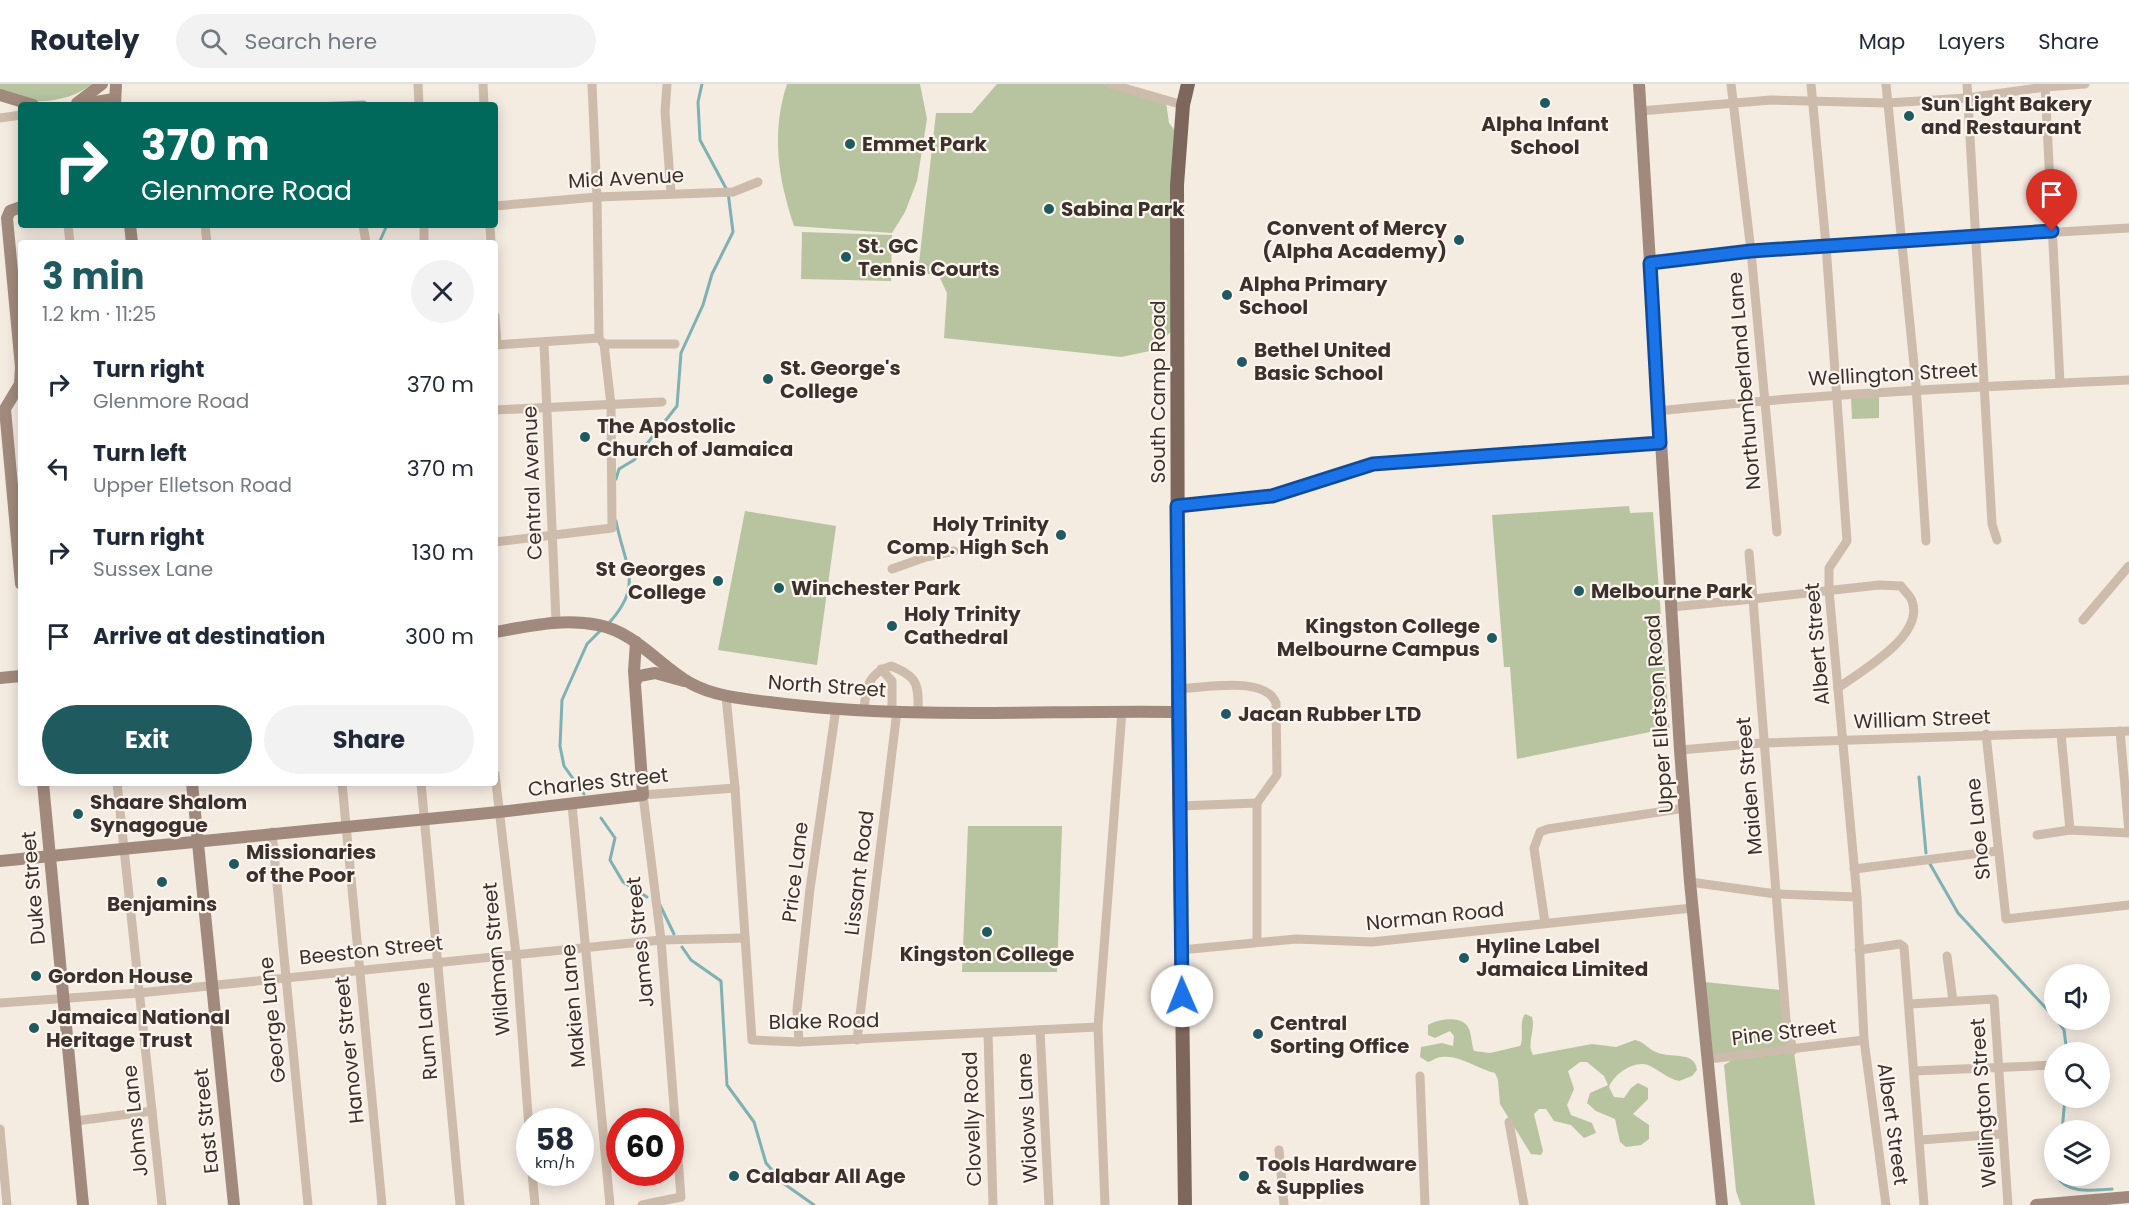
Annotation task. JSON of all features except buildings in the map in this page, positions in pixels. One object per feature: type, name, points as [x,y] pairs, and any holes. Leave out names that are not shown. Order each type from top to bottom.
[{"type":"main road","name":"South Camp Road","points":[[1185,1205],[1178,712],[1177,185],[1183,105],[1188,84]]},
{"type":"street","points":[[79,102],[102,84]]},
{"type":"street","points":[[115,102],[116,84]]},
{"type":"street","points":[[418,84],[419,102]]},
{"type":"street","points":[[483,84],[484,102]]},
{"type":"street","points":[[498,542],[612,528],[611,405],[601,341],[592,84]]},
{"type":"street","points":[[667,84],[665,112],[671,193]]},
{"type":"street","points":[[1110,84],[1183,105]]},
{"type":"street","name":"Upper Elletson Road","points":[[1639,84],[1680,750],[1692,908],[1722,1205]]},
{"type":"street","name":"Northumberland Lane","points":[[1731,84],[1751,251],[1777,532]]},
{"type":"street","name":"Albert Street","points":[[1811,84],[1826,245],[1847,541],[1829,568],[1829,591],[1857,897],[1864,1040],[1886,1205]]},
{"type":"street","points":[[1886,84],[1915,388],[1926,541]]},
{"type":"street","points":[[1967,84],[1992,524],[1997,540]]},
{"type":"street","points":[[1640,111],[1732,102],[1887,103],[1967,98],[2045,85],[2085,84]]},
{"type":"street","points":[[2045,85],[2060,383]]},
{"type":"street","points":[[0,95],[23,102]]},
{"type":"street","points":[[0,118],[18,115]]},
{"type":"street","name":"Mid Avenue","points":[[498,206],[597,197],[733,192],[759,182]]},
{"type":"street","points":[[18,208],[10,211],[6,228],[18,339]]},
{"type":"street","points":[[1650,263],[1826,245],[2129,228]]},
{"type":"street","points":[[498,344],[601,341],[675,344]]},
{"type":"street","name":"Central Avenue","points":[[544,343],[556,621]]},
{"type":"street","name":"Wellington Street","points":[[1658,411],[1763,399],[1915,388],[2129,380]]},
{"type":"street","points":[[18,392],[4,409],[18,553]]},
{"type":"street","points":[[498,410],[662,402]]},
{"type":"street","points":[[1177,506],[1272,496],[1373,464],[1660,443]]},
{"type":"street","points":[[892,569],[954,551]]},
{"type":"street","name":"Maiden Street","points":[[1749,553],[1762,743],[1786,1020],[1793,1050]]},
{"type":"street","points":[[2083,620],[2129,566]]},
{"type":"street","points":[[1672,607],[1879,585],[1901,586],[1912,601],[1913,617],[1904,639],[1838,688]]},
{"type":"street","name":"North Street","points":[[498,631],[556,621],[598,625],[614,630],[636,642],[691,683],[726,696],[771,703],[918,711],[1178,712]]},
{"type":"street","name":"James Street","points":[[636,642],[635,682],[644,795],[661,940],[680,1198],[642,1205]]},
{"type":"street","points":[[864,709],[868,683],[875,672],[891,666],[901,670],[916,682],[918,711]]},
{"type":"street","points":[[881,669],[892,681],[901,670]]},
{"type":"street","points":[[635,682],[639,676],[649,673],[691,683]]},
{"type":"street","points":[[0,678],[18,676]]},
{"type":"street","name":"Lissant Road","points":[[857,1040],[894,710],[892,681]]},
{"type":"street","points":[[1178,689],[1255,685],[1274,696],[1277,775],[1257,803],[1257,942]]},
{"type":"street","name":"Blake Road","points":[[726,696],[735,788],[751,1039],[799,1042],[857,1040],[1098,1027]]},
{"type":"street","name":"Price Lane","points":[[799,1042],[797,1010],[810,889],[836,708]]},
{"type":"street","points":[[1106,1205],[1098,1027],[1122,711]]},
{"type":"street","points":[[2037,836],[2070,830],[2129,833],[2124,731]]},
{"type":"street","name":"William Street","points":[[1680,750],[1762,743],[2124,731]]},
{"type":"street","name":"Shoe Lane","points":[[1986,734],[2006,919],[2129,905]]},
{"type":"street","points":[[2061,734],[2070,830]]},
{"type":"street","name":"Duke Street","points":[[43,786],[83,1205]]},
{"type":"street","name":"Johns Lane","points":[[117,786],[162,1205]]},
{"type":"street","name":"East Street","points":[[192,786],[234,1205]]},
{"type":"street","name":"Hanover Street","points":[[342,786],[382,1205]]},
{"type":"street","name":"Rum Lane","points":[[421,786],[460,1205]]},
{"type":"street","name":"Wildman Street","points":[[496,786],[516,954],[528,1108]]},
{"type":"street","name":"Charles Street","points":[[0,861],[198,839],[735,788]]},
{"type":"street","points":[[1180,806],[1257,803]]},
{"type":"street","name":"Makien Lane","points":[[572,805],[610,1205]]},
{"type":"street","points":[[1545,923],[1534,848],[1540,832],[1685,808]]},
{"type":"street","name":"George Lane","points":[[272,832],[308,1205]]},
{"type":"street","points":[[1854,869],[1997,850]]},
{"type":"street","points":[[1690,882],[1776,894],[1857,897]]},
{"type":"street","name":"Norman Road","points":[[1181,950],[1314,938],[1348,943],[1372,942],[1692,908]]},
{"type":"street","name":"Beeston Street","points":[[0,1003],[139,993],[286,976],[661,940],[745,938]]},
{"type":"street","points":[[1859,950],[1903,945],[1910,1004],[1924,1205]]},
{"type":"street","points":[[1910,1004],[1953,1001],[1947,956]]},
{"type":"street","name":"Wellington Street","points":[[1953,1001],[1994,999],[2001,1134],[2008,1205]]},
{"type":"street","name":"Widows Lane","points":[[1040,1030],[1049,1205]]},
{"type":"street","name":"Clovelly Road","points":[[988,1033],[993,1205]]},
{"type":"street","name":"Pine Street","points":[[1709,1059],[1864,1040]]},
{"type":"street","points":[[1914,1071],[2044,1065]]},
{"type":"street","points":[[1420,1076],[1425,1205]]},
{"type":"street","points":[[76,1121],[153,1111]]},
{"type":"street","points":[[1509,1122],[1524,1205]]},
{"type":"street","points":[[0,1129],[7,1205]]},
{"type":"street","points":[[1920,1140],[2001,1134]]},
{"type":"street","points":[[1278,1150],[1284,1205]]},
{"type":"street","points":[[533,1186],[535,1205]]},
{"type":"street","points":[[2036,1205],[2129,1197]]},
{"type":"green space","points":[[0,84],[92,84],[59,99],[34,101],[10,96],[0,90]]},
{"type":"green space","name":"Emmet Park","points":[[787,84],[920,84],[927,119],[917,181],[905,212],[892,233],[794,226],[784,191],[778,155],[779,120]]},
{"type":"green space","name":"Sabina Park","points":[[997,84],[1104,84],[1166,102],[1169,123],[1176,132],[1173,145],[1173,330],[1150,351],[1121,357],[944,338],[947,293],[939,276],[918,272],[936,113],[972,113]]},
{"type":"green space","name":"St. GC Tennis Courts","points":[[802,232],[892,235],[891,281],[801,279]]},
{"type":"green space","points":[[1879,397],[1879,418],[1852,419],[1851,398]]},
{"type":"green space","name":"Melbourne Park","points":[[1629,506],[1630,513],[1653,512],[1668,707],[1662,712],[1670,728],[1517,759],[1510,667],[1504,667],[1492,515]]},
{"type":"green space","name":"Winchester Park","points":[[745,511],[836,526],[817,665],[718,650]]},
{"type":"green space","points":[[968,826],[1062,826],[1057,972],[962,972]]},
{"type":"green space","points":[[1705,982],[1780,990],[1789,1043],[1786,1047],[1713,1055]]},
{"type":"green space","points":[[1525,1014],[1532,1017],[1533,1022],[1530,1046],[1533,1055],[1592,1044],[1616,1047],[1635,1040],[1662,1054],[1687,1057],[1692,1060],[1697,1070],[1692,1076],[1679,1081],[1648,1065],[1637,1064],[1625,1069],[1615,1077],[1609,1087],[1614,1097],[1624,1098],[1638,1083],[1648,1088],[1648,1099],[1633,1114],[1649,1125],[1649,1139],[1641,1145],[1626,1147],[1620,1142],[1615,1119],[1596,1111],[1587,1103],[1590,1093],[1608,1085],[1604,1076],[1587,1062],[1580,1062],[1568,1071],[1574,1089],[1567,1105],[1571,1115],[1592,1123],[1596,1133],[1584,1138],[1571,1125],[1554,1121],[1546,1109],[1539,1109],[1534,1114],[1543,1151],[1541,1155],[1531,1154],[1500,1104],[1498,1080],[1495,1073],[1456,1058],[1440,1057],[1428,1062],[1420,1057],[1421,1047],[1442,1043],[1453,1046],[1454,1036],[1450,1031],[1435,1038],[1428,1035],[1428,1025],[1443,1020],[1465,1023],[1474,1051],[1490,1053],[1520,1046]]},
{"type":"green space","points":[[1794,1052],[1815,1205],[1741,1205],[1736,1191],[1724,1065],[1732,1060]]},
{"type":"waterway","points":[[616,479],[619,469],[634,460],[677,406],[681,353],[703,305],[712,274],[733,232],[728,192],[700,140],[698,102],[702,84]]},
{"type":"waterway","points":[[380,240],[386,228]]},
{"type":"waterway","points":[[607,625],[619,611],[629,587],[627,564],[616,521]]},
{"type":"waterway","points":[[584,794],[564,766],[560,746],[562,700],[587,644],[602,629]]},
{"type":"waterway","points":[[1919,777],[1926,853]]},
{"type":"waterway","points":[[601,818],[615,838],[610,860],[623,882],[647,897]]},
{"type":"waterway","points":[[1930,864],[1958,913],[2044,1006]]},
{"type":"waterway","points":[[660,905],[674,934]]},
{"type":"waterway","points":[[682,947],[691,960],[721,981],[727,1085],[754,1122],[766,1163],[783,1183],[814,1205]]},
{"type":"waterway","points":[[2064,1030],[2066,1042]]},
{"type":"waterway","points":[[2063,1120],[2064,1108]]},
{"type":"waterway","points":[[2067,1186],[2082,1190],[2112,1189]]},
{"type":"place","name":"Alpha Infant School","points":[[1545,103]]},
{"type":"place","name":"Sun Light Bakery and Restaurant","points":[[1909,116]]},
{"type":"place","name":"Emmet Park","points":[[850,144]]},
{"type":"place","name":"Sabina Park","points":[[1049,209]]},
{"type":"place","name":"Convent of Mercy (Alpha Academy)","points":[[1459,240]]},
{"type":"place","name":"St. GC Tennis Courts","points":[[846,257]]},
{"type":"place","name":"Alpha Primary School","points":[[1227,295]]},
{"type":"place","name":"Bethel United Basic School","points":[[1242,362]]},
{"type":"place","name":"St. George's College","points":[[768,379]]},
{"type":"place","name":"The Apostolic Church of Jamaica","points":[[585,437]]},
{"type":"place","name":"Holy Trinity Comp. High Sch","points":[[1061,535]]},
{"type":"place","name":"St Georges College","points":[[718,581]]},
{"type":"place","name":"Winchester Park","points":[[779,588]]},
{"type":"place","name":"Melbourne Park","points":[[1579,591]]},
{"type":"place","name":"Holy Trinity Cathedral","points":[[892,626]]},
{"type":"place","name":"Kingston College Melbourne Campus","points":[[1492,638]]},
{"type":"place","name":"Jacan Rubber LTD","points":[[1226,714]]},
{"type":"place","name":"Shaare Shalom Synagogue","points":[[78,814]]},
{"type":"place","name":"Missionaries of the Poor","points":[[234,864]]},
{"type":"place","name":"Benjamins","points":[[162,882]]},
{"type":"place","name":"Kingston College","points":[[987,932]]},
{"type":"place","name":"Hyline Label Jamaica Limited","points":[[1464,958]]},
{"type":"place","name":"Gordon House","points":[[36,976]]},
{"type":"place","name":"Jamaica National Heritage Trust","points":[[34,1028]]},
{"type":"place","name":"Central Sorting Office","points":[[1258,1034]]},
{"type":"place","name":"Calabar All Age","points":[[734,1176]]},
{"type":"place","name":"Tools Hardware & Supplies","points":[[1244,1176]]},
{"type":"route","points":[[1182,996],[1177,506],[1272,496],[1373,464],[1660,443],[1650,263],[1826,245],[1974,238],[2052,231]]}]
